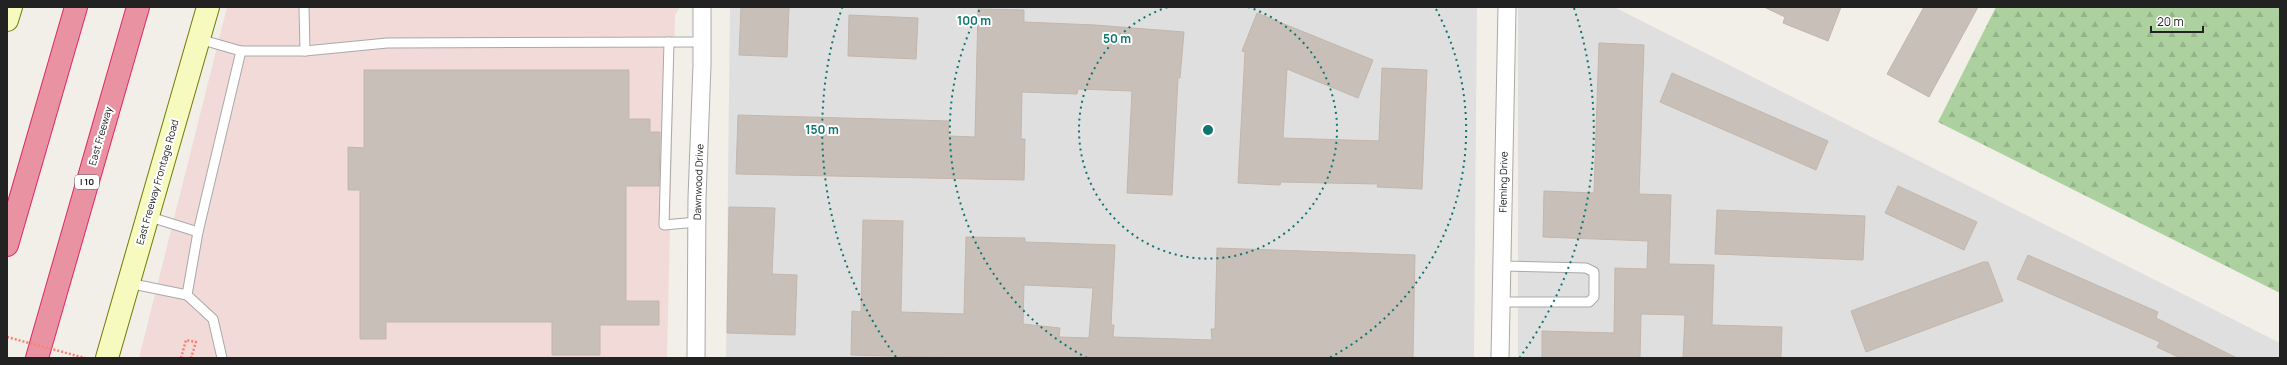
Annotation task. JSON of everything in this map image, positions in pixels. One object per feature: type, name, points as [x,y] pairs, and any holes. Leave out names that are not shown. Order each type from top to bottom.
[{"type":"highway","points":[[7,245],[76,7]]},
{"type":"highway","name":"East Freeway","points":[[37,358],[138,7]]},
{"type":"main road","points":[[7,20],[12,7]]},
{"type":"main road","name":"East Freeway Frontage Road","points":[[107,358],[208,7]]},
{"type":"street","name":"Dawnwood Drive","points":[[696,358],[697,222],[702,7]]},
{"type":"street","name":"Fleming Drive","points":[[1500,358],[1507,7]]},
{"type":"lane","points":[[304,7],[305,52]]},
{"type":"lane","points":[[199,39],[241,51],[305,52],[387,43],[702,42]]},
{"type":"lane","points":[[669,42],[664,225],[697,222]]},
{"type":"lane","points":[[187,295],[198,232],[241,51]]},
{"type":"lane","points":[[147,216],[198,232]]},
{"type":"lane","points":[[1501,302],[1589,302],[1594,297],[1594,272],[1586,268],[1502,266]]},
{"type":"lane","points":[[128,283],[187,295],[213,319],[222,358]]},
{"type":"path","points":[[7,337],[85,358]]},
{"type":"path","points":[[181,358],[186,340],[196,342],[192,358]]},
{"type":"shaded area","points":[[227,7],[680,7],[675,15],[667,358],[139,358]]},
{"type":"shaded area","points":[[730,7],[1477,7],[1474,358],[726,358]]},
{"type":"shaded area","points":[[1518,7],[1614,7],[2280,343],[2280,358],[1518,358]]},
{"type":"green space","points":[[1996,7],[2280,7],[2280,293],[1938,122]]},
{"type":"building","points":[[741,7],[789,7],[787,57],[739,55]]},
{"type":"building","points":[[1764,7],[1841,7],[1828,41],[1783,23],[1785,17]]},
{"type":"building","points":[[1924,7],[1978,7],[1929,97],[1887,74]]},
{"type":"building","points":[[978,9],[1024,10],[1024,22],[1095,25],[1184,32],[1180,78],[1178,78],[1172,195],[1127,193],[1132,91],[1078,89],[1077,94],[1022,92],[1021,139],[1025,139],[1024,180],[736,174],[738,115],[949,121],[948,136],[975,137]]},
{"type":"building","points":[[1257,13],[1373,60],[1358,98],[1287,69],[1283,138],[1379,141],[1382,68],[1427,70],[1422,189],[1377,187],[1378,184],[1281,182],[1280,185],[1238,183],[1245,52],[1242,51]]},
{"type":"building","points":[[849,15],[918,18],[916,59],[848,56]]},
{"type":"building","points":[[1599,43],[1644,45],[1639,194],[1671,195],[1669,264],[1714,265],[1712,325],[1782,327],[1781,358],[1683,358],[1685,315],[1641,314],[1640,358],[1542,358],[1542,331],[1614,333],[1615,268],[1647,269],[1648,241],[1543,237],[1544,191],[1594,193]]},
{"type":"building","points":[[364,70],[629,70],[629,119],[650,119],[650,132],[660,132],[660,136],[659,186],[626,186],[626,301],[659,301],[659,325],[600,325],[600,355],[552,355],[552,322],[386,322],[386,339],[360,339],[360,190],[348,190],[348,147],[364,148]]},
{"type":"building","points":[[1672,73],[1828,141],[1816,170],[1660,102]]},
{"type":"building","points":[[1898,186],[1977,222],[1964,250],[1885,213]]},
{"type":"building","points":[[729,207],[775,208],[772,274],[797,275],[795,335],[727,333]]},
{"type":"building","points":[[1717,210],[1865,216],[1863,260],[1715,254]]},
{"type":"building","points":[[863,220],[903,221],[901,312],[964,314],[966,237],[1025,238],[1025,242],[1115,245],[1111,325],[1114,325],[1113,337],[1212,340],[1211,329],[1215,329],[1217,248],[1415,255],[1413,358],[964,358],[851,355],[852,311],[861,312]],"holes":[[[1024,285],[1093,288],[1089,338],[1059,337],[1060,328],[1023,324]]]},
{"type":"building","points":[[2028,255],[2158,312],[2156,318],[2237,358],[2180,358],[2157,347],[2160,342],[2017,279]]},
{"type":"building","points":[[1983,262],[1988,262],[2003,301],[1866,352],[1851,311]]}]
